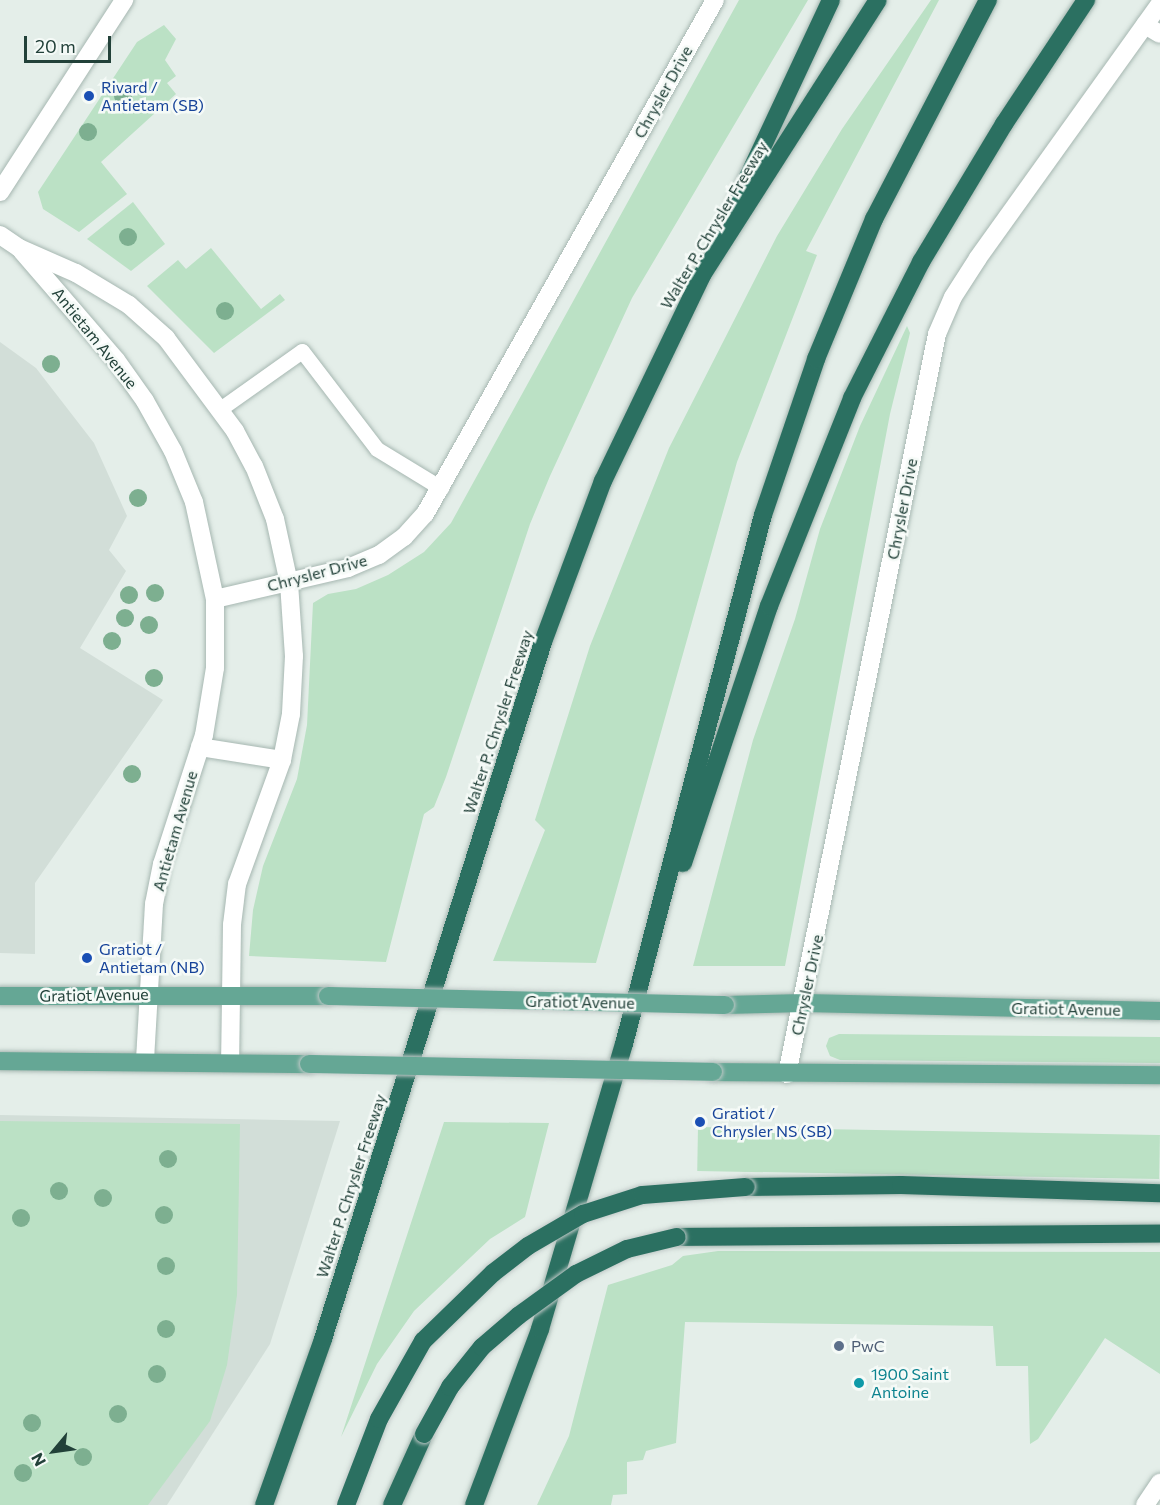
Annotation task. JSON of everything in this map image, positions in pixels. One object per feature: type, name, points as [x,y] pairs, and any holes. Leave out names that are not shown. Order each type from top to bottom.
[{"type":"highway","points":[[702,275],[831,0]]},
{"type":"highway","name":"Walter P. Chrysler Freeway","points":[[264,1505],[323,1339],[543,642],[608,471],[702,275],[878,0]]},
{"type":"highway","points":[[624,1044],[763,515],[816,359],[874,219],[988,0]]},
{"type":"highway","points":[[488,1505],[513,1406],[624,1044],[742,683],[852,398],[921,262],[1004,124],[1086,0]]},
{"type":"highway","points":[[346,1505],[380,1419],[423,1341],[493,1273],[528,1246],[583,1214],[642,1195],[746,1187],[901,1185],[1160,1192]]},
{"type":"highway","points":[[392,1505],[450,1387],[482,1347],[576,1274],[627,1249],[677,1237],[1160,1234]]},
{"type":"highway","points":[[474,1505],[513,1406]]},
{"type":"main road","name":"Gratiot Avenue","points":[[0,996],[229,994],[725,1005],[804,1003],[1160,1011]]},
{"type":"main road","points":[[0,1061],[146,1059],[787,1074],[1160,1075]]},
{"type":"street","points":[[0,192],[124,0]]},
{"type":"street","name":"Chrysler Drive","points":[[215,599],[348,568],[379,555],[404,537],[441,488],[715,0]]},
{"type":"street","name":"Chrysler Drive","points":[[787,1074],[804,1003],[937,334],[953,297],[978,258],[1152,29],[1160,4]]},
{"type":"street","name":"Antietam Avenue","points":[[0,235],[19,248],[76,273],[129,305],[166,338],[220,409],[254,466],[274,519],[289,583],[294,656],[291,714],[282,760],[237,884],[229,994],[230,1061]]},
{"type":"street","name":"Antietam Avenue","points":[[19,248],[116,360],[145,401],[173,451],[194,502],[215,599],[215,668],[200,747],[162,864],[154,904],[146,1059]]},
{"type":"street","points":[[200,747],[282,760]]},
{"type":"street","points":[[1145,1505],[1160,1483]]},
{"type":"lane","points":[[220,409],[302,351],[377,449],[441,488]]},
{"type":"shaded area","points":[[0,342],[36,368],[94,443],[127,516],[109,550],[126,571],[80,648],[163,700],[35,883],[35,954],[0,953]]},
{"type":"shaded area","points":[[0,1115],[340,1121],[270,1344],[167,1505],[0,1505]]},
{"type":"green space","points":[[739,0],[808,0],[632,298],[550,476],[530,524],[446,777],[434,807],[424,814],[386,962],[249,956],[253,910],[263,866],[297,779],[307,725],[313,603],[328,594],[356,589],[388,575],[424,552],[451,523]]},
{"type":"green space","points":[[931,0],[939,0],[806,251],[817,255],[737,462],[596,963],[493,961],[545,830],[535,820],[590,646],[669,448],[777,236],[842,129]]},
{"type":"green space","points":[[164,25],[176,39],[165,60],[176,76],[167,83],[176,94],[101,162],[127,194],[79,232],[43,209],[38,192],[137,42]]},
{"type":"green space","points":[[133,202],[165,244],[131,271],[87,239]]},
{"type":"green space","points":[[211,248],[261,309],[280,294],[285,300],[214,353],[147,286],[178,260],[186,269]]},
{"type":"green space","points":[[907,326],[910,333],[890,414],[785,966],[693,966],[753,740],[795,619],[820,529],[860,426]]},
{"type":"green space","points":[[839,1034],[1160,1037],[1160,1063],[840,1060],[830,1056],[826,1046],[829,1038]]},
{"type":"green space","points":[[0,1121],[240,1124],[237,1295],[227,1365],[210,1421],[148,1505],[0,1505]]},
{"type":"green space","points":[[444,1122],[549,1123],[525,1217],[490,1239],[414,1311],[377,1364],[341,1437]]},
{"type":"green space","points":[[698,1127],[1160,1135],[1159,1179],[697,1171]]},
{"type":"green space","points":[[718,1251],[1160,1252],[1160,1374],[1105,1338],[1038,1439],[1030,1444],[1028,1366],[996,1366],[993,1326],[685,1322],[676,1443],[646,1451],[643,1460],[627,1462],[627,1494],[613,1495],[611,1505],[537,1505],[569,1436],[608,1285],[672,1265],[683,1256]]},
{"type":"place","name":"Rivard / Antietam (SB)","points":[[89,96]]},
{"type":"place","name":"Gratiot / Antietam (NB)","points":[[87,958]]},
{"type":"place","name":"Gratiot / Chrysler NS (SB)","points":[[700,1122]]},
{"type":"place","name":"PwC","points":[[839,1346]]},
{"type":"place","name":"1900 Saint Antoine","points":[[859,1383]]}]
